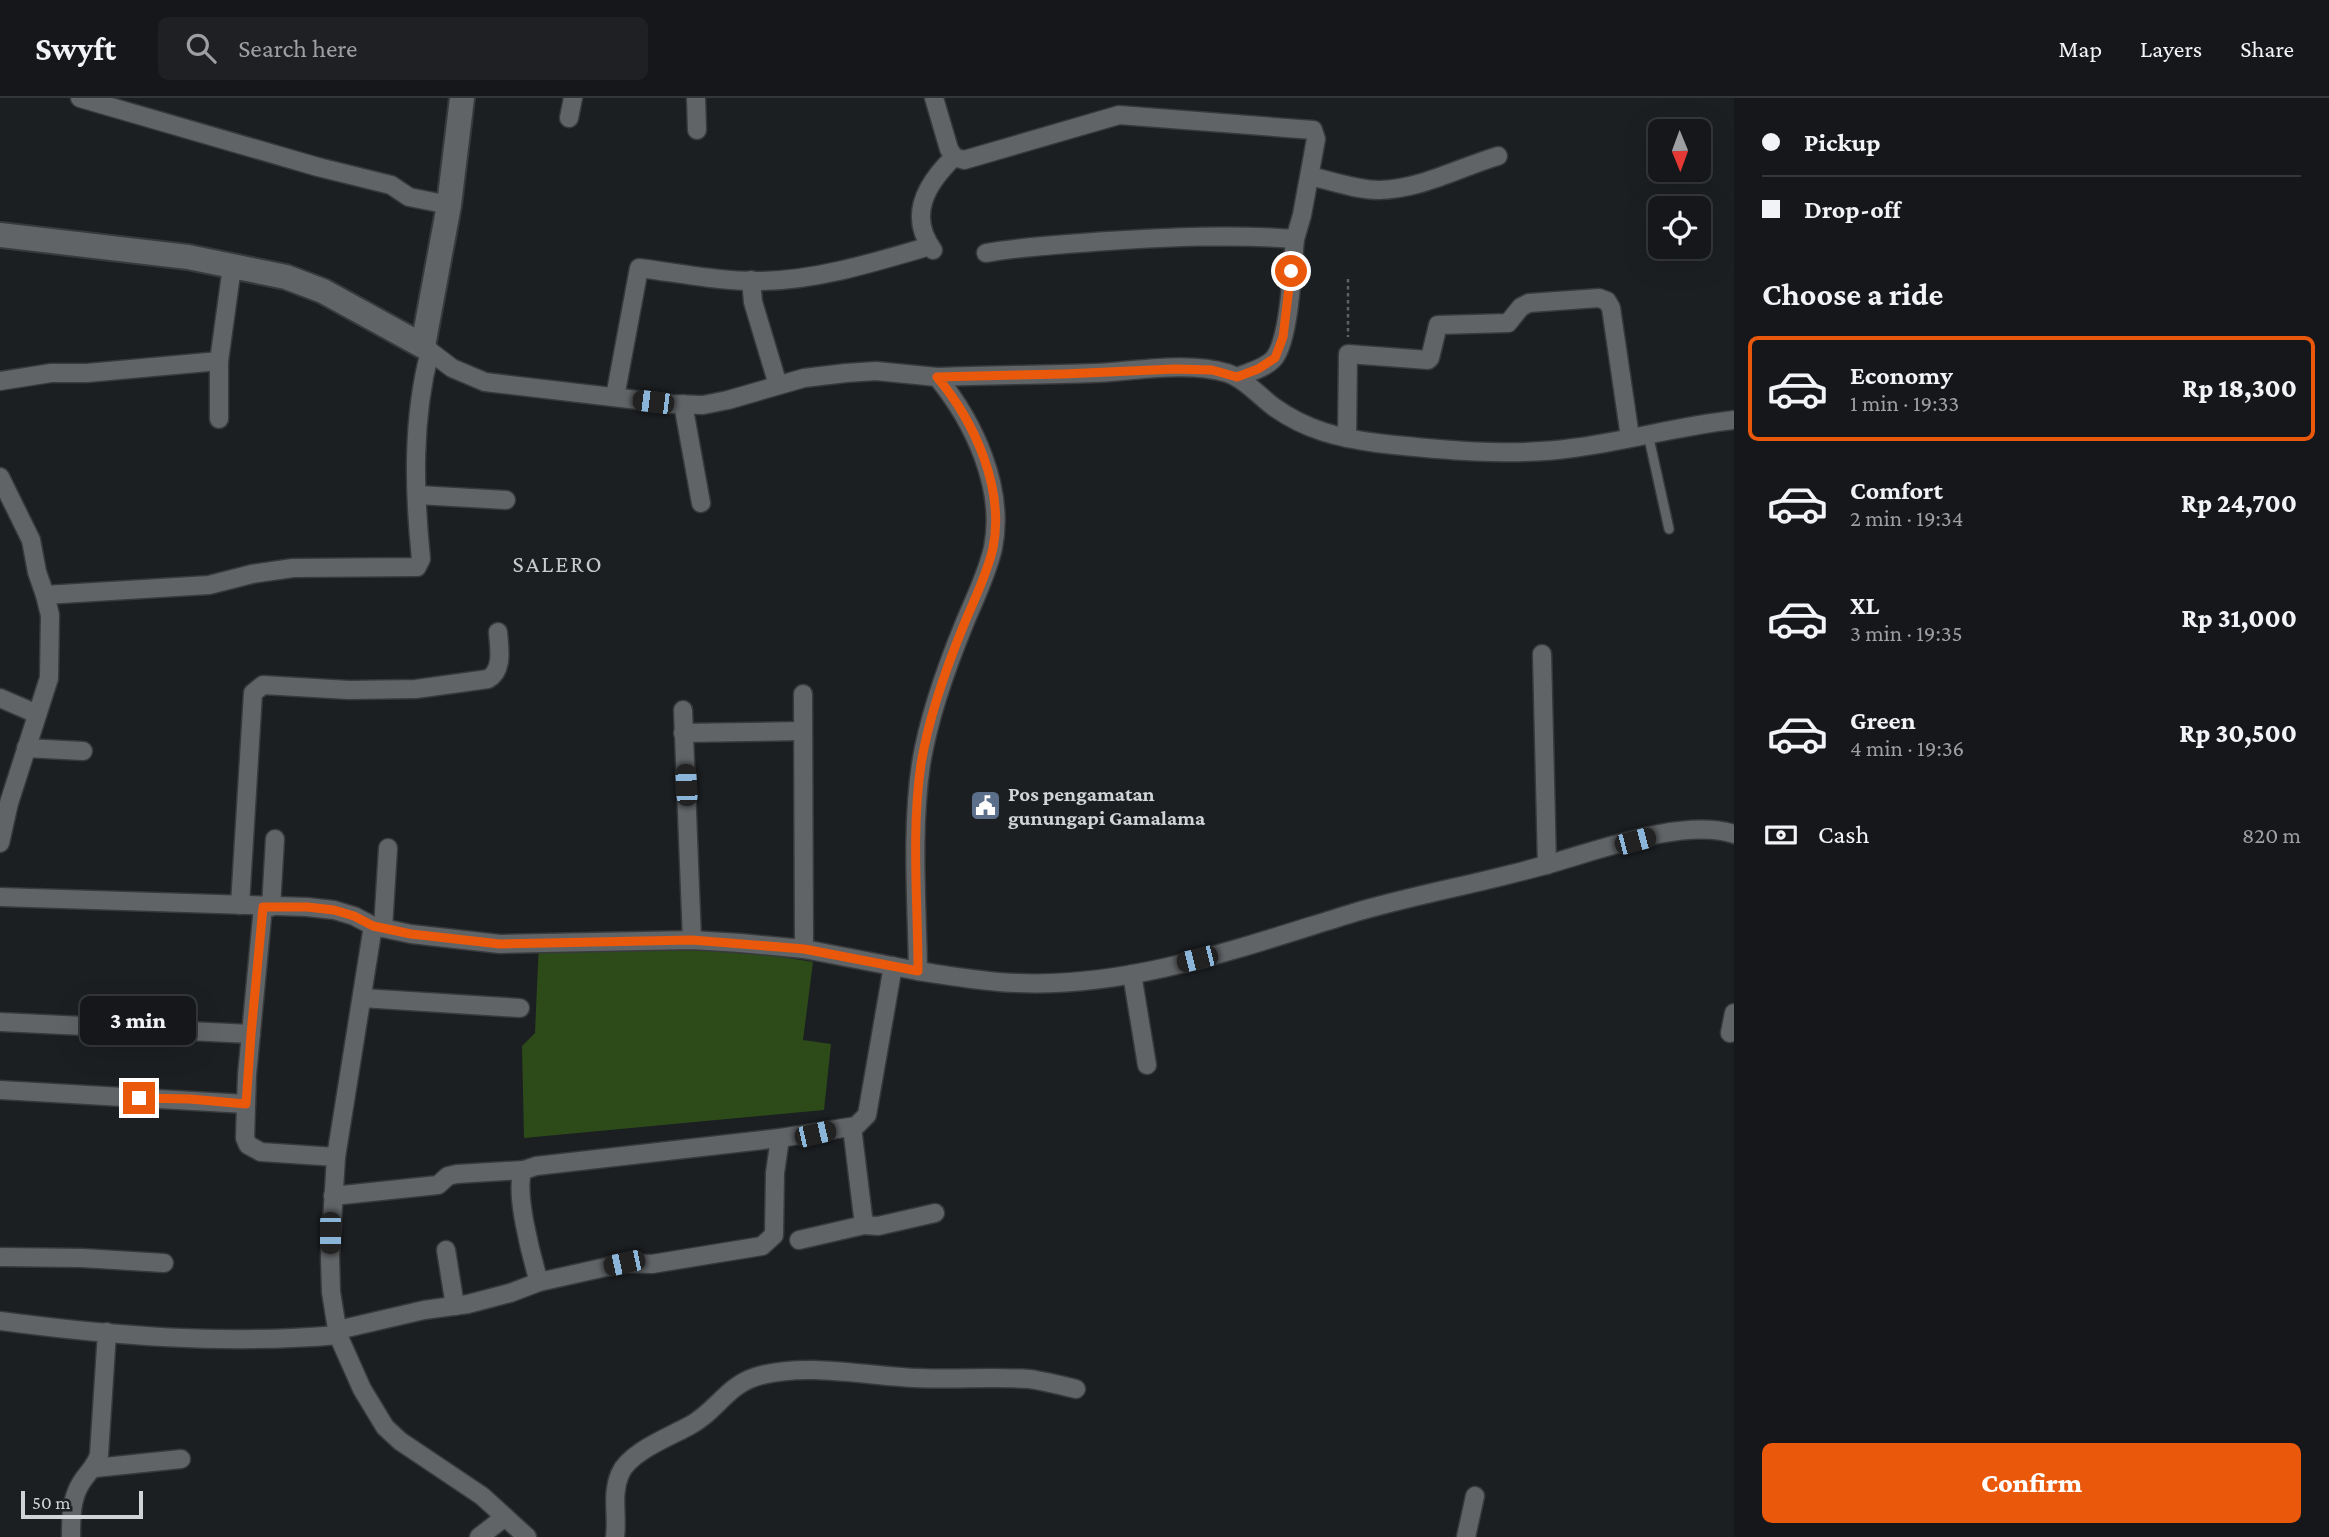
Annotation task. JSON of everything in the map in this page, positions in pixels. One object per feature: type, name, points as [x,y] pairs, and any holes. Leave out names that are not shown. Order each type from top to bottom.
[{"type":"street","points":[[80,98],[317,167],[391,185],[409,197],[449,205]]},
{"type":"street","points":[[45,594],[209,585],[252,573],[293,568],[417,567],[422,559],[416,437],[462,98]]},
{"type":"street","points":[[569,118],[573,98]]},
{"type":"street","points":[[695,98],[697,130]]},
{"type":"street","points":[[934,98],[949,149],[954,157],[964,160],[1119,116],[1313,130],[1316,139],[1295,239],[1280,347],[1275,358],[1266,365],[1237,377]]},
{"type":"street","points":[[1310,176],[1377,190],[1413,186],[1498,156]]},
{"type":"street","points":[[615,397],[639,268],[751,280],[811,275],[931,248],[924,232],[922,200],[934,176],[954,157]]},
{"type":"street","points":[[0,235],[188,257],[286,277],[323,291],[427,349],[452,368],[485,382],[615,397],[703,405],[804,378],[876,371],[937,377],[1175,369],[1212,370],[1237,377],[1301,424],[1322,433],[1441,450],[1542,452],[1734,420]]},
{"type":"street","points":[[986,253],[1028,247],[1137,240],[1236,236],[1295,239]]},
{"type":"street","points":[[219,419],[219,361],[232,267]]},
{"type":"street","points":[[751,280],[753,302],[778,385]]},
{"type":"street","points":[[1347,438],[1348,354],[1427,360],[1431,356],[1438,325],[1506,323],[1513,320],[1521,307],[1529,303],[1604,299],[1611,308],[1630,437]]},
{"type":"street","points":[[0,381],[51,373],[87,373],[219,361]]},
{"type":"street","points":[[918,971],[917,807],[921,763],[934,706],[986,573],[993,545],[994,523],[994,502],[988,468],[951,393],[937,377]]},
{"type":"street","points":[[682,404],[701,503]]},
{"type":"street","points":[[0,477],[31,540],[50,615],[48,678],[0,843]]},
{"type":"street","points":[[418,495],[506,500]]},
{"type":"street","points":[[240,905],[253,693],[262,685],[349,690],[416,689],[488,679],[494,676],[499,663],[498,632]]},
{"type":"street","points":[[1542,654],[1547,865]]},
{"type":"street","points":[[803,694],[804,949]]},
{"type":"street","points":[[0,698],[37,714]]},
{"type":"street","points":[[683,709],[692,940]]},
{"type":"street","points":[[683,733],[802,731]]},
{"type":"street","points":[[26,748],[83,751]]},
{"type":"street","points":[[0,897],[307,907],[334,910],[378,927],[411,934],[500,944],[692,940],[804,949],[962,978],[1019,983],[1132,974],[1223,953],[1410,897],[1676,831],[1699,829],[1734,834]]},
{"type":"street","points":[[275,839],[251,1034],[245,1138],[248,1145],[261,1152],[336,1157]]},
{"type":"street","points":[[388,848],[378,927],[362,998],[336,1157],[331,1292],[338,1333],[362,1389],[385,1427],[400,1441],[482,1496],[527,1537]]},
{"type":"street","points":[[333,1196],[438,1185],[448,1176],[457,1174],[524,1170],[536,1166],[852,1127],[863,1122],[867,1115],[893,966]]},
{"type":"street","points":[[1132,974],[1147,1065]]},
{"type":"street","points":[[362,998],[520,1007]]},
{"type":"street","points":[[1730,1033],[1734,1013]]},
{"type":"street","points":[[0,1023],[251,1034]]},
{"type":"street","points":[[0,1090],[246,1104]]},
{"type":"street","points":[[852,1127],[864,1225]]},
{"type":"street","points":[[0,1321],[229,1341],[289,1340],[338,1333],[624,1263],[652,1264],[762,1246],[774,1235],[775,1173],[780,1138]]},
{"type":"street","points":[[524,1170],[519,1179],[523,1212],[539,1282]]},
{"type":"street","points":[[799,1240],[935,1213]]},
{"type":"street","points":[[446,1250],[455,1306]]},
{"type":"street","points":[[0,1257],[164,1263]]},
{"type":"street","points":[[71,1537],[74,1499],[99,1455],[107,1332]]},
{"type":"street","points":[[615,1537],[615,1495],[620,1472],[629,1461],[692,1425],[733,1387],[764,1374],[809,1370],[944,1380],[1030,1379],[1076,1389]]},
{"type":"street","points":[[94,1468],[181,1459]]},
{"type":"street","points":[[1466,1537],[1475,1496]]},
{"type":"street","points":[[479,1537],[505,1517]]},
{"type":"lane","points":[[1648,434],[1669,529]]},
{"type":"path","points":[[1348,279],[1348,354]]},
{"type":"green space","points":[[539,942],[733,949],[813,962],[803,1040],[831,1044],[824,1110],[524,1138],[522,1046],[535,1033]]},
{"type":"place","name":"Pos pengamatan gunungapi Gamalama","points":[[985,806]]},
{"type":"district","name":"SALERO","points":[[558,563]]},
{"type":"route","points":[[139,1098],[246,1104],[263,907],[334,910],[373,926],[411,934],[500,944],[692,940],[804,949],[918,971],[917,807],[921,763],[934,706],[986,573],[993,545],[994,502],[988,468],[951,393],[937,377],[1175,369],[1212,370],[1237,377],[1266,365],[1275,358],[1283,337],[1291,271]]}]
